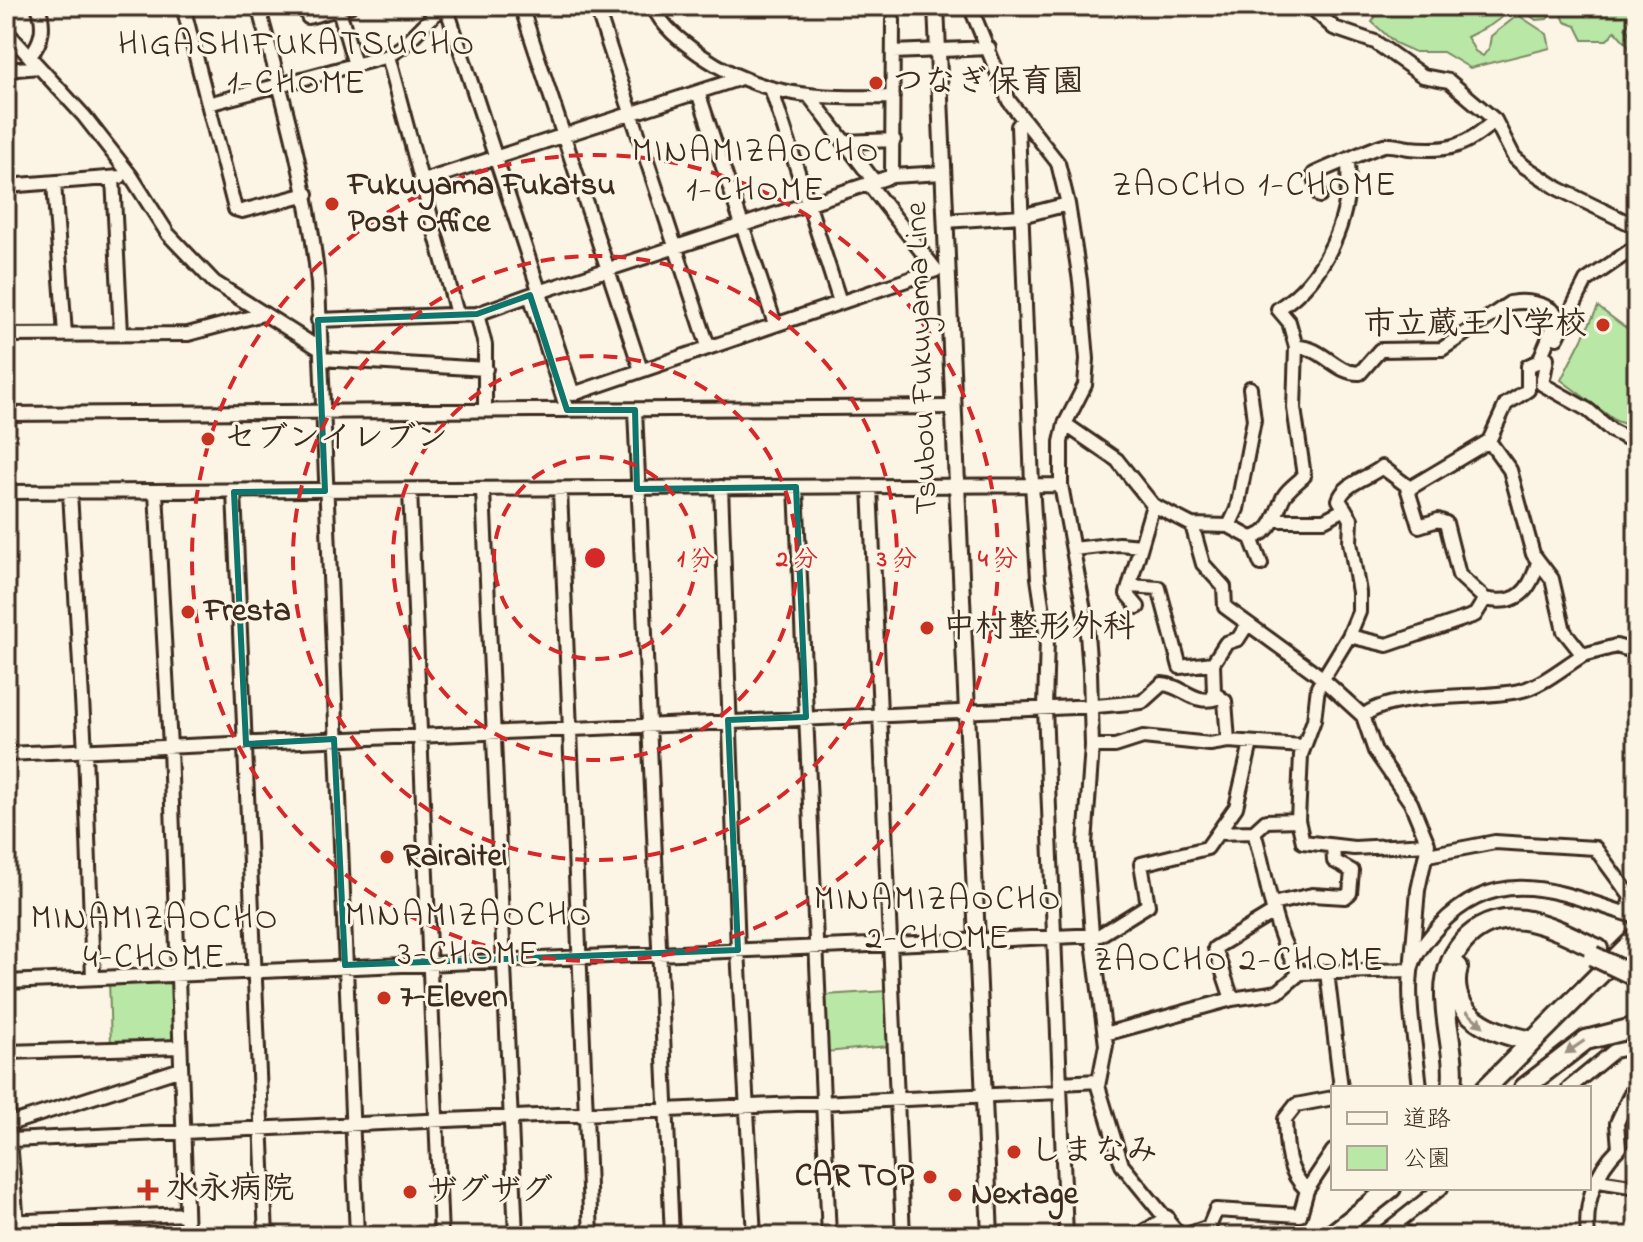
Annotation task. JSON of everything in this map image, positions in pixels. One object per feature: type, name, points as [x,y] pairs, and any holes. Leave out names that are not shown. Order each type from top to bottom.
[{"type":"highway","points":[[1452,1086],[1453,1060],[1444,991],[1447,970],[1463,939],[1496,921],[1521,920],[1558,931],[1637,977]]},
{"type":"highway","points":[[1533,1041],[1499,1034],[1466,1012],[1456,988],[1456,971],[1468,945],[1498,929],[1528,930],[1637,969]]},
{"type":"highway","points":[[1488,1086],[1637,937]]},
{"type":"highway","points":[[1504,1086],[1637,954]]},
{"type":"highway","points":[[1527,1086],[1586,1040],[1637,1027]]},
{"type":"highway","points":[[1330,1236],[1388,1190]]},
{"type":"highway","points":[[1349,1236],[1405,1190]]},
{"type":"main road","name":"Tsubou Fukuyama Line","points":[[936,6],[990,1236]]},
{"type":"street","points":[[30,56],[40,43],[43,32],[38,6]]},
{"type":"street","points":[[183,6],[235,209],[242,211],[307,194]]},
{"type":"street","points":[[258,6],[307,194],[318,320],[357,1236]]},
{"type":"street","points":[[306,6],[308,17],[343,7],[355,65]]},
{"type":"street","points":[[208,104],[388,56],[402,47],[444,6],[494,157],[567,410]]},
{"type":"street","points":[[521,6],[641,370]]},
{"type":"street","points":[[596,6],[708,346]]},
{"type":"street","points":[[653,6],[664,24],[681,41],[738,79],[772,91],[810,97],[893,97]]},
{"type":"street","points":[[970,6],[1009,101],[1058,163],[1080,281],[1087,359],[1085,385],[1065,424],[1061,485],[1086,621],[1092,746],[1085,817],[1092,934],[1106,1051],[1099,1081],[1122,1165],[1182,1236],[1209,1227],[1216,1210],[1300,1215],[1307,1190],[1331,1154]]},
{"type":"street","points":[[1310,6],[1334,28],[1375,42],[1423,76],[1449,81],[1495,120],[1514,157],[1524,166],[1559,189],[1637,227]]},
{"type":"street","points":[[892,176],[893,20]]},
{"type":"street","points":[[6,31],[131,176],[168,234],[214,282],[320,354],[486,369]]},
{"type":"street","points":[[893,52],[989,48]]},
{"type":"street","points":[[388,56],[457,314]]},
{"type":"street","points":[[6,70],[39,67]]},
{"type":"street","points":[[420,182],[738,79]]},
{"type":"street","points":[[772,91],[840,302]]},
{"type":"street","points":[[698,92],[775,324]]},
{"type":"street","points":[[534,294],[573,394],[936,270],[810,97]]},
{"type":"street","points":[[1320,196],[1314,174],[1384,145],[1441,151],[1475,138],[1495,120]]},
{"type":"street","points":[[1022,121],[1018,126],[1021,216],[1032,484],[1038,578],[1047,639],[1045,708],[1066,1236]]},
{"type":"street","points":[[844,142],[894,140]]},
{"type":"street","points":[[1251,538],[1259,536],[1275,520],[1282,497],[1304,476],[1294,408],[1296,347],[1289,322],[1278,309],[1307,286],[1323,264],[1347,208],[1348,162]]},
{"type":"street","points":[[318,320],[477,314],[871,182],[892,176],[943,173]]},
{"type":"street","points":[[6,186],[131,176]]},
{"type":"street","points":[[113,178],[121,333]]},
{"type":"street","points":[[54,183],[65,334]]},
{"type":"street","points":[[945,221],[1021,216],[1068,204]]},
{"type":"street","points":[[1407,487],[1489,441],[1506,404],[1528,390],[1528,366],[1541,362],[1586,281],[1637,246]]},
{"type":"street","points":[[1296,347],[1309,347],[1344,370],[1360,373],[1380,350],[1442,349],[1510,303],[1522,301],[1552,309],[1558,316],[1541,362],[1542,384],[1588,410],[1612,431],[1637,443]]},
{"type":"street","points":[[6,335],[188,334],[263,314]]},
{"type":"street","points":[[477,314],[485,345],[485,410]]},
{"type":"street","points":[[1229,526],[1237,509],[1254,420],[1250,388]]},
{"type":"street","points":[[6,414],[953,407]]},
{"type":"street","points":[[635,410],[672,1236]]},
{"type":"street","points":[[1065,424],[1124,466],[1153,505],[1192,525],[1229,526],[1251,538],[1261,564]]},
{"type":"street","points":[[1489,441],[1510,470],[1533,554],[1552,579],[1564,631],[1583,655]]},
{"type":"street","points":[[1411,970],[1429,936],[1446,919],[1468,902],[1498,888],[1549,888],[1632,915],[1631,897],[1595,848],[1495,842],[1428,849],[1303,842],[1298,820],[1303,746],[1314,720],[1322,679],[1349,636],[1359,612],[1359,592],[1351,555],[1351,519],[1339,500],[1340,494],[1382,467],[1407,487],[1419,526],[1438,520],[1446,523],[1459,575],[1485,599],[1502,602],[1517,599],[1530,587],[1538,562]]},
{"type":"street","points":[[6,492],[1061,485]]},
{"type":"street","points":[[870,486],[903,1236]]},
{"type":"street","points":[[721,487],[738,950],[754,1236]]},
{"type":"street","points":[[796,487],[829,1236]]},
{"type":"street","points":[[410,490],[427,962],[441,1236]]},
{"type":"street","points":[[483,490],[516,1236]]},
{"type":"street","points":[[560,490],[591,1236]]},
{"type":"street","points":[[70,492],[85,751],[93,978]]},
{"type":"street","points":[[156,492],[170,747],[187,1236]]},
{"type":"street","points":[[234,492],[266,1236]]},
{"type":"street","points":[[1138,607],[1127,594],[1153,505]]},
{"type":"street","points":[[1275,520],[1324,520],[1345,509]]},
{"type":"street","points":[[1192,525],[1203,564],[1224,587],[1225,607],[1322,679],[1363,716],[1375,751],[1411,803],[1428,849],[1418,890],[1411,970],[1420,1086]]},
{"type":"street","points":[[1073,549],[1119,544],[1141,546]]},
{"type":"street","points":[[1130,586],[1159,588],[1180,667],[1213,663]]},
{"type":"street","points":[[1349,636],[1387,645],[1475,615],[1485,599]]},
{"type":"street","points":[[1217,698],[1211,679],[1213,663],[1226,643],[1238,639],[1247,625]]},
{"type":"street","points":[[1363,716],[1418,699],[1463,699],[1522,690],[1535,686],[1583,655],[1616,646],[1637,652]]},
{"type":"street","points":[[6,754],[1045,708],[1142,702],[1162,684],[1168,684],[1199,701],[1217,698],[1225,701],[1228,741]]},
{"type":"street","points":[[1092,746],[1115,746],[1143,737],[1210,744],[1228,741],[1303,746]]},
{"type":"street","points":[[6,982],[345,965],[1100,935],[1148,905],[1141,864],[1207,848],[1236,807],[1251,743]]},
{"type":"street","points":[[1218,833],[1254,832],[1266,821],[1298,820]]},
{"type":"street","points":[[1254,832],[1273,908],[1291,960],[1300,973]]},
{"type":"street","points":[[1232,999],[1215,948],[1273,908],[1312,895],[1345,897],[1350,893],[1352,871],[1334,861],[1333,846]]},
{"type":"street","points":[[1105,1034],[1232,999],[1278,992],[1300,973],[1411,970]]},
{"type":"street","points":[[1327,972],[1341,1086]]},
{"type":"street","points":[[1571,1086],[1614,1051],[1633,1046],[1637,1064]]},
{"type":"street","points":[[6,1052],[180,1047]]},
{"type":"street","points":[[9,1124],[181,1069]]},
{"type":"street","points":[[1588,1236],[1592,1180],[1619,1148],[1617,1123],[1637,1080]]},
{"type":"street","points":[[10,1140],[985,1098],[1099,1081]]},
{"type":"street","points":[[6,1093],[11,1222],[18,1236]]},
{"type":"street","points":[[1307,1190],[1297,1180],[1288,1159],[1285,1119],[1296,1105],[1331,1098]]},
{"type":"street","points":[[1592,1180],[1637,1187]]},
{"type":"street","points":[[1380,1236],[1402,1232],[1439,1190]]},
{"type":"street","points":[[11,1222],[186,1214]]},
{"type":"street","points":[[1138,1236],[1167,1217]]},
{"type":"highlighted area","points":[[530,295],[567,410],[635,410],[637,489],[796,487],[806,717],[728,720],[738,950],[345,965],[334,739],[246,744],[234,492],[325,491],[318,320],[477,314]]},
{"type":"green space","points":[[1382,6],[1517,6],[1491,25],[1467,37],[1475,51],[1483,56],[1489,48],[1491,36],[1518,15],[1547,34],[1550,48],[1470,68],[1443,52],[1415,52],[1395,43],[1372,22]]},
{"type":"green space","points":[[1517,6],[1558,6],[1547,19],[1536,20]]},
{"type":"green space","points":[[1565,6],[1637,6],[1637,21],[1630,21],[1625,28],[1637,42],[1637,71],[1628,45],[1615,31],[1607,40],[1583,40],[1576,26],[1565,22],[1562,15]]},
{"type":"green space","points":[[1598,307],[1629,330],[1637,320],[1637,428],[1616,421],[1561,380]]},
{"type":"green space","points":[[176,975],[179,1045],[111,1047],[109,979]]},
{"type":"green space","points":[[886,991],[888,1046],[826,1052],[825,995]]},
{"type":"place","name":"つなぎ保育園","points":[[876,83]]},
{"type":"place","name":"Fukuyama Fukatsu Post Office","points":[[332,204]]},
{"type":"place","name":"市立蔵王小学校","points":[[1603,325]]},
{"type":"place","name":"セブンイレブン","points":[[208,439]]},
{"type":"place","name":"Fresta","points":[[188,612]]},
{"type":"place","name":"中村整形外科","points":[[927,628]]},
{"type":"place","name":"Rairaitei","points":[[387,857]]},
{"type":"place","name":"7-Eleven","points":[[384,998]]},
{"type":"place","name":"しまなみ","points":[[1014,1152]]},
{"type":"place","name":"CAR TOP","points":[[930,1177]]},
{"type":"place","name":"水永病院","points":[[148,1190]]},
{"type":"place","name":"ザグザグ","points":[[410,1192]]},
{"type":"place","name":"Nextage","points":[[955,1195]]},
{"type":"district","name":"HIGASHIFUKATSUCHO 1-CHOME","points":[[297,66]]},
{"type":"district","name":"MINAMIZAOCHO 1-CHOME","points":[[756,172]]},
{"type":"district","name":"ZAOCHO 1-CHOME","points":[[1255,187]]},
{"type":"district","name":"MINAMIZAOCHO 2-CHOME","points":[[938,920]]},
{"type":"district","name":"MINAMIZAOCHO 3-CHOME","points":[[469,936]]},
{"type":"district","name":"MINAMIZAOCHO 4-CHOME","points":[[155,940]]},
{"type":"district","name":"ZAOCHO 2-CHOME","points":[[1239,962]]}]
